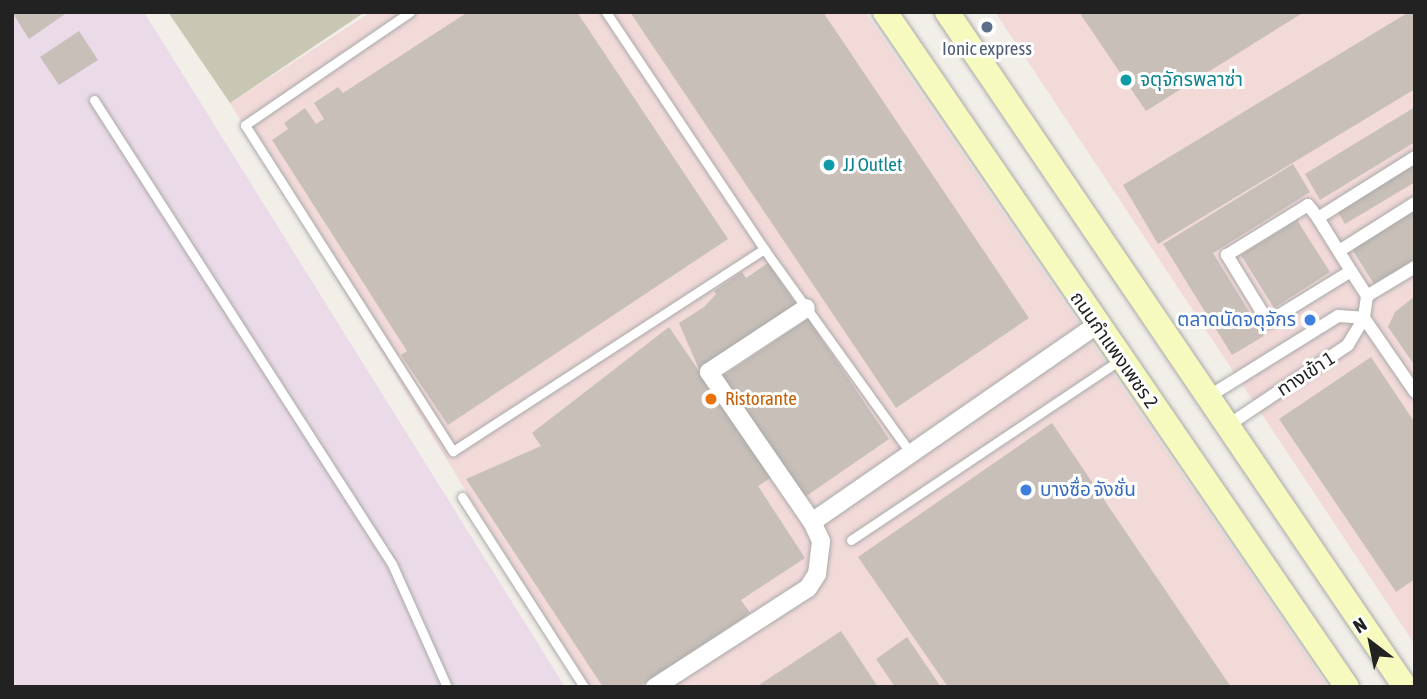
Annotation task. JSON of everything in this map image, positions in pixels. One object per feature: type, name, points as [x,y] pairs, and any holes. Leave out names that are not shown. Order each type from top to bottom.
[{"type":"main road","name":"ถนนกำแพงเพชร 2","points":[[884,12],[1096,325],[1347,687]]},
{"type":"main road","points":[[947,12],[1405,687]]},
{"type":"street","points":[[1318,218],[1415,157]]},
{"type":"street","points":[[1339,251],[1415,203]]},
{"type":"street","points":[[1351,271],[1268,321],[1227,255],[1308,205],[1318,218],[1367,296],[1364,318],[1415,392]]},
{"type":"street","points":[[1367,296],[1415,267]]},
{"type":"street","points":[[655,687],[808,588],[821,557],[821,541],[812,522],[709,372],[806,308]]},
{"type":"street","name":"ทางเข้า 1","points":[[1208,397],[1338,316],[1364,318],[1349,345],[1227,426]]},
{"type":"street","points":[[812,522],[1096,325]]},
{"type":"lane","points":[[410,12],[245,125],[453,451],[764,249]]},
{"type":"lane","points":[[606,12],[764,249],[910,452]]},
{"type":"lane","points":[[94,100],[392,564],[447,687]]},
{"type":"lane","points":[[851,540],[1121,359]]},
{"type":"lane","points":[[462,497],[584,687]]},
{"type":"shaded area","points":[[12,12],[144,12],[565,687],[12,687]]},
{"type":"shaded area","points":[[168,12],[365,12],[230,103]]},
{"type":"shaded area","points":[[371,12],[865,12],[1328,687],[585,687],[230,103]]},
{"type":"shaded area","name":"ตลาดนัดจตุจักร","points":[[995,12],[1415,12],[1415,645]]},
{"type":"building","points":[[12,12],[68,12],[29,39]]},
{"type":"building","points":[[468,12],[577,12],[728,239],[448,425],[401,355],[407,351],[272,140],[288,129],[284,123],[305,108],[316,124],[324,119],[314,103],[338,87],[343,93]]},
{"type":"building","name":"JJ Outlet","points":[[630,12],[823,12],[1029,318],[896,408]]},
{"type":"building","points":[[1079,12],[1304,12],[1146,111]]},
{"type":"building","points":[[1409,12],[1415,12],[1415,89],[1158,244],[1123,185]]},
{"type":"building","points":[[79,31],[98,60],[59,85],[40,57]]},
{"type":"building","points":[[1415,107],[1415,142],[1320,200],[1305,174]]},
{"type":"building","points":[[1293,164],[1310,192],[1213,253],[1264,336],[1232,355],[1163,244]]},
{"type":"building","points":[[1415,165],[1415,182],[1345,224],[1337,211]]},
{"type":"building","points":[[1415,209],[1415,259],[1374,284],[1352,249]]},
{"type":"building","points":[[1297,220],[1330,272],[1274,308],[1241,255]]},
{"type":"building","points":[[768,263],[796,304],[701,374],[679,323],[704,307],[716,294],[714,291],[742,272],[746,278]]},
{"type":"building","points":[[1415,296],[1415,366],[1388,327],[1395,312]]},
{"type":"building","points":[[808,319],[889,439],[802,499],[720,378]]},
{"type":"building","points":[[669,327],[772,477],[758,486],[805,558],[741,600],[750,613],[639,687],[603,687],[466,479],[541,446],[532,433]]},
{"type":"building","points":[[1371,357],[1415,423],[1415,579],[1396,592],[1279,419]]},
{"type":"building","name":"บางซื่อ จังชั่น","points":[[1052,423],[1231,687],[948,687],[858,557]]},
{"type":"building","points":[[841,631],[878,687],[756,687]]},
{"type":"building","points":[[907,637],[941,687],[895,687],[876,659]]},
{"type":"place","name":"Ionic express","points":[[987,27]]},
{"type":"place","name":"จตุจักรพลาซ่า","points":[[1126,80]]},
{"type":"place","name":"JJ Outlet","points":[[829,165]]},
{"type":"place","name":"ตลาดนัดจตุจักร","points":[[1310,320]]},
{"type":"place","name":"Ristorante","points":[[711,399]]},
{"type":"place","name":"บางซื่อ จังชั่น","points":[[1026,490]]}]
